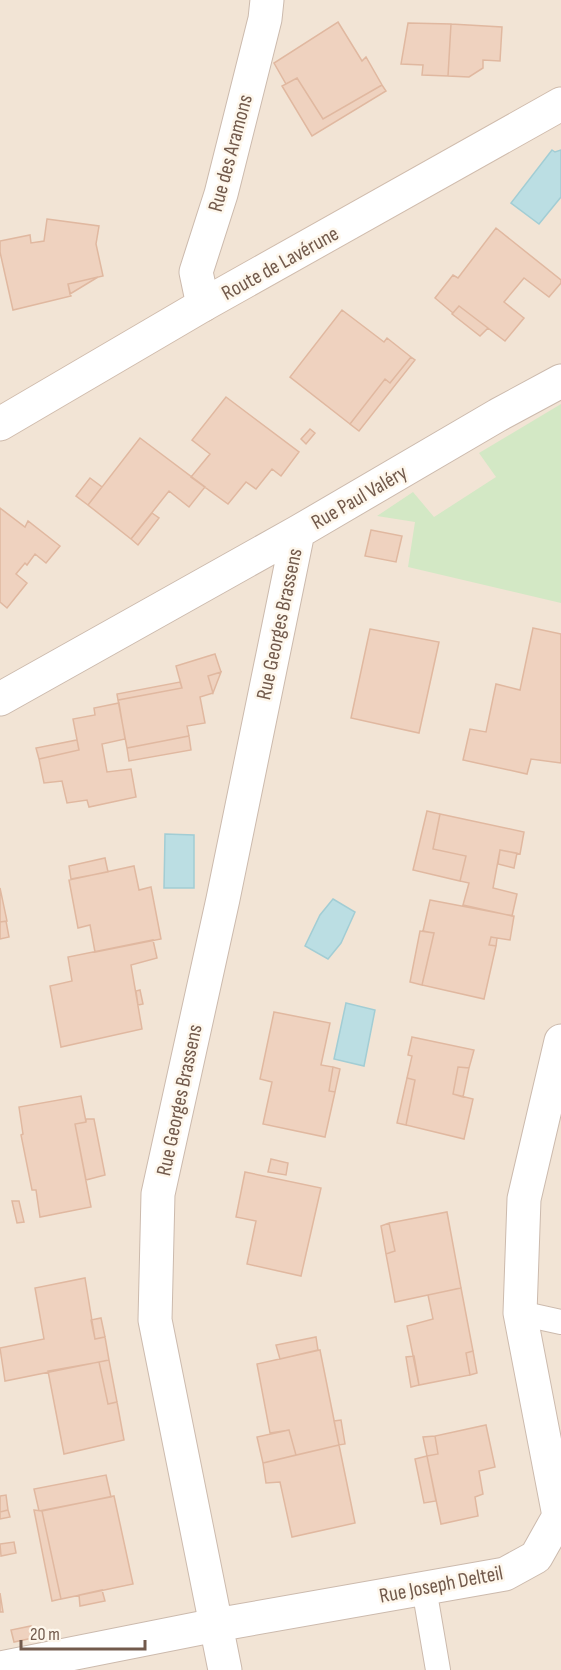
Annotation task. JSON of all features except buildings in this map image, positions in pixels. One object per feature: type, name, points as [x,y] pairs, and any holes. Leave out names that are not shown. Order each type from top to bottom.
[{"type":"street","name":"Rue des Aramons","points":[[203,305],[196,272],[220,194],[265,19],[267,0]]},
{"type":"street","name":"Route de Lavérune","points":[[0,424],[203,305],[561,104]]},
{"type":"street","name":"Rue Paul Valéry","points":[[0,699],[561,381]]},
{"type":"street","name":"Rue Georges Brassens","points":[[225,1670],[155,1320],[158,1194],[223,899],[298,532]]},
{"type":"street","name":"Rue Joseph Delteil","points":[[0,1668],[216,1625],[505,1574],[536,1557],[559,1516],[520,1313],[524,1199],[561,1041]]},
{"type":"lane","points":[[520,1313],[561,1322]]},
{"type":"lane","points":[[424,1588],[438,1670]]},
{"type":"shaded area","points":[[0,0],[561,0],[561,1670],[0,1670]]},
{"type":"green space","points":[[561,404],[561,603],[408,567],[415,522],[377,516],[413,492],[434,517],[496,477],[479,453]]},
{"type":"water","points":[[552,150],[555,152],[561,150],[561,197],[539,224],[511,203]]},
{"type":"water","points":[[165,834],[194,835],[194,888],[164,888]]},
{"type":"water","points":[[333,899],[355,912],[341,943],[328,959],[305,946],[320,915]]},
{"type":"water","points":[[346,1003],[375,1010],[364,1066],[334,1059]]}]
